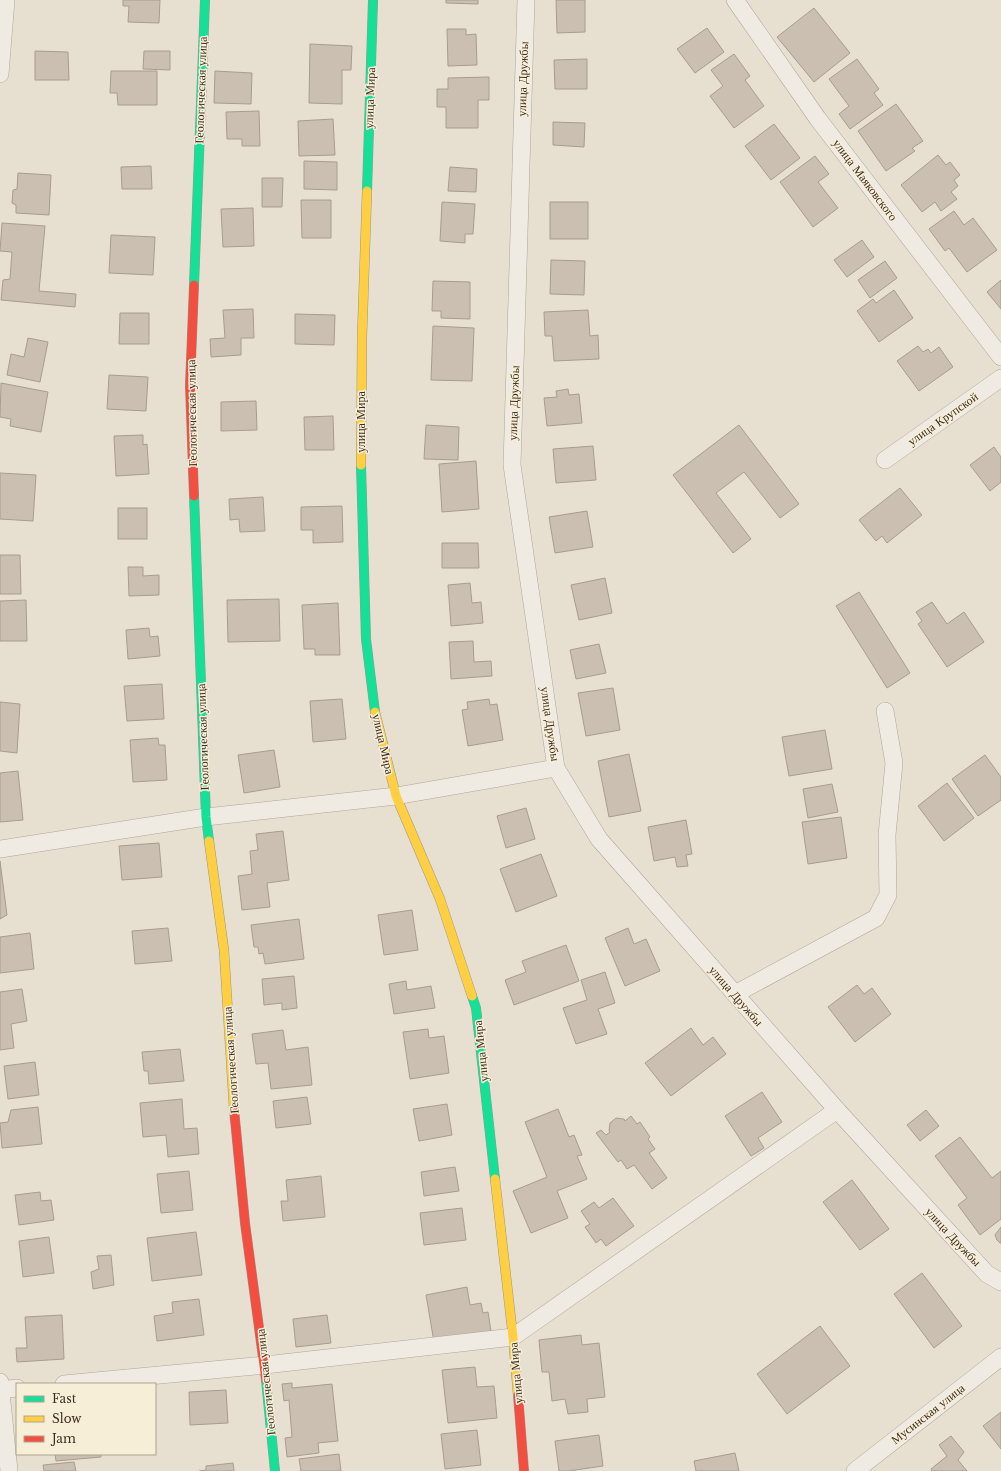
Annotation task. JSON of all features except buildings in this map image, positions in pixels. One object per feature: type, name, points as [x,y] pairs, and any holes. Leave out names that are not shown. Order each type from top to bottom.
[{"type":"street","points":[[0,74],[6,0]]},
{"type":"street","name":"Геологическая улица","points":[[205,0],[190,386],[206,817],[224,950],[232,1085],[245,1223],[265,1365],[275,1471]]},
{"type":"street","name":"улица Мира","points":[[373,0],[362,338],[361,488],[366,639],[376,719],[396,796],[440,899],[476,1008],[513,1337],[524,1471]]},
{"type":"street","name":"улица Дружбы","points":[[526,0],[512,465],[556,768],[599,839],[837,1110],[987,1274],[1001,1282]]},
{"type":"street","name":"улица Маяковского","points":[[735,0],[818,119],[1001,357]]},
{"type":"street","name":"улица Крупской","points":[[885,460],[1001,378]]},
{"type":"street","points":[[735,994],[876,918],[888,895],[887,834],[894,762],[885,711]]},
{"type":"street","points":[[0,849],[206,817],[396,796],[556,768]]},
{"type":"street","points":[[75,1383],[265,1365],[513,1337],[837,1110]]},
{"type":"street","name":"Мусинская улица","points":[[855,1471],[1001,1357]]},
{"type":"street","points":[[4,1388],[9,1471]]},
{"type":"traffic: fast","points":[[194,285],[205,0]]},
{"type":"traffic: fast","points":[[367,191],[373,0]]},
{"type":"traffic: fast","points":[[361,465],[366,639],[375,712]]},
{"type":"traffic: fast","points":[[194,496],[206,817],[209,841]]},
{"type":"traffic: fast","points":[[472,996],[476,1008],[495,1179]]},
{"type":"traffic: fast","points":[[266,1380],[275,1471]]},
{"type":"traffic: slow","points":[[361,465],[362,338],[367,191]]},
{"type":"traffic: slow","points":[[375,712],[396,796],[440,899],[472,996]]},
{"type":"traffic: slow","points":[[209,841],[224,950],[234,1109]]},
{"type":"traffic: slow","points":[[495,1179],[518,1395]]},
{"type":"traffic: jam","points":[[194,285],[190,386],[194,496]]},
{"type":"traffic: jam","points":[[234,1109],[245,1223],[266,1380]]},
{"type":"traffic: jam","points":[[518,1395],[524,1471]]}]
